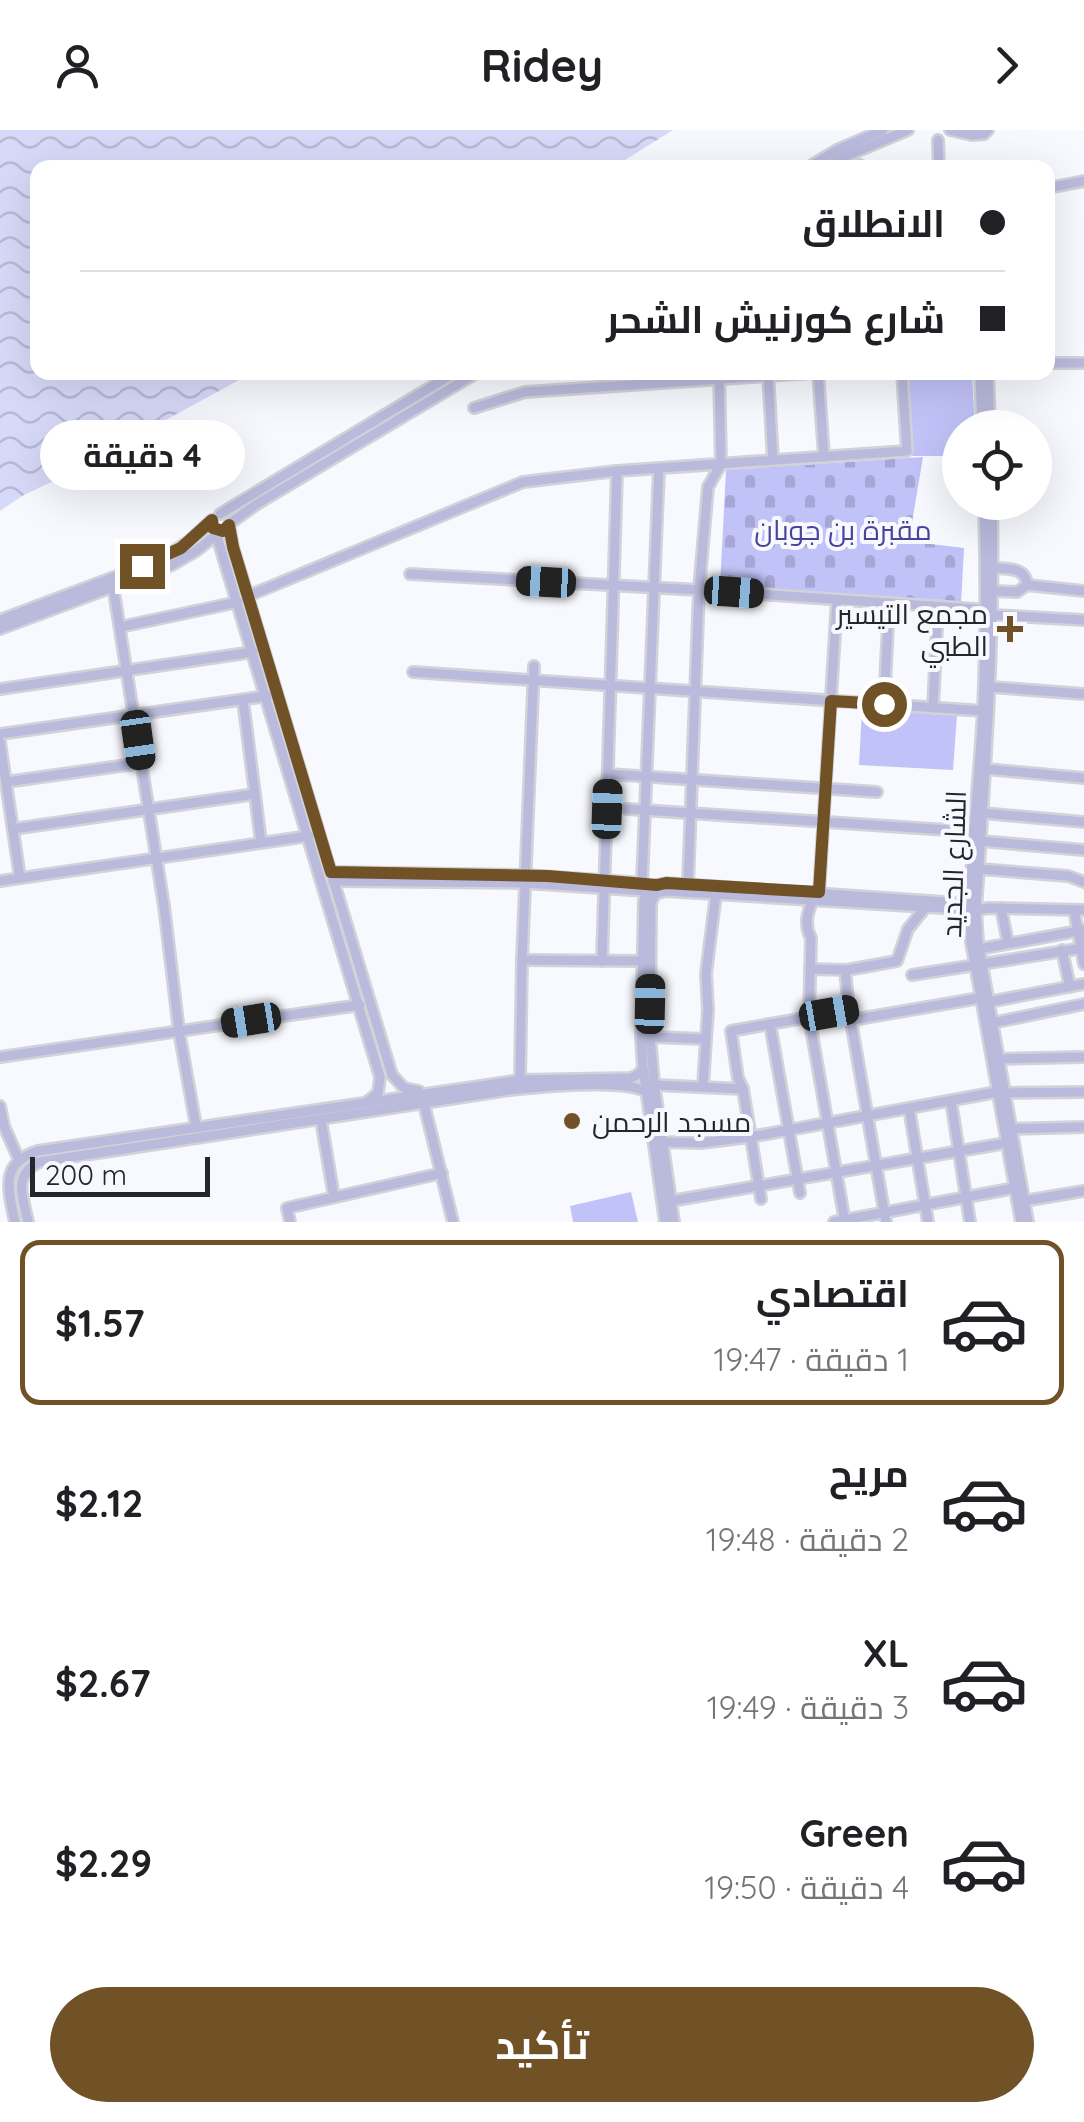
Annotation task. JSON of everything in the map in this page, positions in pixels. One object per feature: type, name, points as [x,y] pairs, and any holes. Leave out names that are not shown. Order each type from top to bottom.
[{"type":"street","points":[[820,160],[883,130]]},
{"type":"street","points":[[837,160],[908,130]]},
{"type":"street","points":[[950,130],[972,135],[988,130]]},
{"type":"street","points":[[938,140],[939,160]]},
{"type":"street","points":[[1055,187],[1084,181]]},
{"type":"street","points":[[1055,363],[1084,363]]},
{"type":"street","points":[[0,629],[162,559],[256,504],[445,380]]},
{"type":"street","points":[[411,406],[462,380]]},
{"type":"street","points":[[474,408],[525,392],[670,380]]},
{"type":"street","points":[[688,884],[699,590],[708,487],[720,464],[719,380]]},
{"type":"street","points":[[768,380],[773,460]]},
{"type":"street","points":[[818,380],[824,457]]},
{"type":"street","points":[[120,627],[243,599],[524,482],[617,471],[907,451],[903,380]]},
{"type":"street","points":[[980,380],[981,410]]},
{"type":"street","points":[[988,380],[989,410]]},
{"type":"street","points":[[659,468],[641,1038],[643,1068],[663,1142],[674,1222]]},
{"type":"street","points":[[602,961],[617,471]]},
{"type":"street","name":"الشارع الجديد","points":[[985,520],[991,687],[973,907],[977,964],[1011,1128],[1024,1222]]},
{"type":"street","name":"الشارع الجديد","points":[[977,964],[979,949],[973,907],[979,869],[983,711],[993,591],[992,520]]},
{"type":"street","points":[[0,620],[172,565],[196,551],[220,525]]},
{"type":"street","points":[[220,525],[223,552],[243,599],[253,652],[309,836],[392,1075],[391,1099],[382,1110]]},
{"type":"street","points":[[220,525],[332,877],[380,1078],[391,1099],[402,1107]]},
{"type":"street","points":[[196,551],[223,552]]},
{"type":"street","points":[[993,568],[1020,572],[1027,586]]},
{"type":"street","points":[[410,574],[938,606],[1084,620]]},
{"type":"street","points":[[113,586],[196,1126]]},
{"type":"street","points":[[993,591],[1021,591],[1027,586],[1084,591]]},
{"type":"street","points":[[837,600],[823,822],[816,896],[808,912],[807,930],[811,938],[809,1016],[842,1221],[885,1217],[1015,1188]]},
{"type":"street","points":[[884,704],[889,603]]},
{"type":"street","points":[[932,708],[938,606]]},
{"type":"street","points":[[0,689],[253,652]]},
{"type":"street","points":[[520,1080],[534,666]]},
{"type":"street","points":[[413,672],[983,711]]},
{"type":"street","points":[[991,687],[1084,694]]},
{"type":"street","points":[[20,878],[0,738],[266,696]]},
{"type":"street","points":[[242,700],[261,842]]},
{"type":"street","points":[[6,782],[141,763]]},
{"type":"street","points":[[986,769],[1084,778]]},
{"type":"street","points":[[608,774],[877,792]]},
{"type":"street","points":[[12,828],[255,794]]},
{"type":"street","points":[[627,809],[979,835],[1084,850]]},
{"type":"street","points":[[982,813],[1084,822]]},
{"type":"street","points":[[0,881],[309,836]]},
{"type":"street","points":[[979,869],[1068,876],[1084,882]]},
{"type":"street","points":[[332,877],[525,879],[644,887],[688,884],[925,908],[973,907]]},
{"type":"street","points":[[665,1222],[651,1093],[653,896],[664,891],[1079,910],[1084,964]]},
{"type":"street","points":[[703,1087],[706,974],[716,894]]},
{"type":"street","points":[[810,968],[845,970],[897,960],[908,929],[925,908]]},
{"type":"street","points":[[1001,908],[1008,943]]},
{"type":"street","points":[[979,949],[1081,931]]},
{"type":"street","points":[[912,975],[1082,948]]},
{"type":"street","points":[[1062,950],[1070,988]]},
{"type":"street","points":[[522,960],[642,961]]},
{"type":"street","points":[[845,970],[885,1217]]},
{"type":"street","points":[[761,1200],[731,1032],[809,1016],[984,1000],[1084,984]]},
{"type":"street","name":"الشارع الجديد","points":[[984,1000],[992,1023],[1006,1143],[1024,1222]]},
{"type":"street","points":[[992,1023],[1084,1004]]},
{"type":"street","points":[[0,1057],[360,1005]]},
{"type":"street","points":[[770,1024],[800,1192]]},
{"type":"street","points":[[650,1037],[706,1039]]},
{"type":"street","points":[[998,1059],[1084,1057]]},
{"type":"street","points":[[28,1222],[21,1185],[25,1172],[39,1162],[391,1099],[607,1082],[631,1078],[643,1068]]},
{"type":"street","points":[[392,1075],[404,1088],[425,1098]]},
{"type":"street","points":[[365,1103],[378,1093],[380,1078]]},
{"type":"street","points":[[15,1222],[8,1174],[18,1158],[38,1150],[196,1126],[320,1120],[402,1107],[425,1098],[520,1080],[607,1082],[651,1093],[703,1087],[744,1089]]},
{"type":"street","points":[[663,1142],[701,1143],[750,1136],[1001,1092],[1084,1092]]},
{"type":"street","points":[[425,1098],[452,1222]]},
{"type":"street","points":[[951,1101],[970,1222]]},
{"type":"street","points":[[0,1106],[4,1126],[25,1172]]},
{"type":"street","points":[[909,1108],[928,1222]]},
{"type":"street","points":[[320,1120],[334,1197]]},
{"type":"street","points":[[1011,1128],[1084,1127]]},
{"type":"street","points":[[671,1201],[1006,1143]]},
{"type":"street","points":[[290,1222],[287,1208],[442,1173]]},
{"type":"street","points":[[1024,1201],[1084,1190]]},
{"type":"green space","points":[[906,380],[972,380],[974,410],[942,410],[942,456],[910,456]]},
{"type":"green space","name":"مقبرة بن جوبان","points":[[923,457],[910,534],[923,543],[964,548],[961,603],[720,587],[726,470]]},
{"type":"green space","points":[[862,709],[957,715],[953,770],[859,765]]},
{"type":"green space","points":[[631,1192],[638,1222],[573,1222],[570,1206]]},
{"type":"water","points":[[0,130],[673,130],[625,160],[30,160],[30,380],[239,380],[118,450],[22,496],[0,511]]},
{"type":"place","name":"مجمع التيسير الطبي","points":[[1010,629]]},
{"type":"place","name":"مسجد الرحمن","points":[[572,1121]]},
{"type":"route","points":[[142,566],[181,548],[212,520],[218,531],[229,525],[331,872],[548,876],[819,892],[831,701],[884,704]]}]
